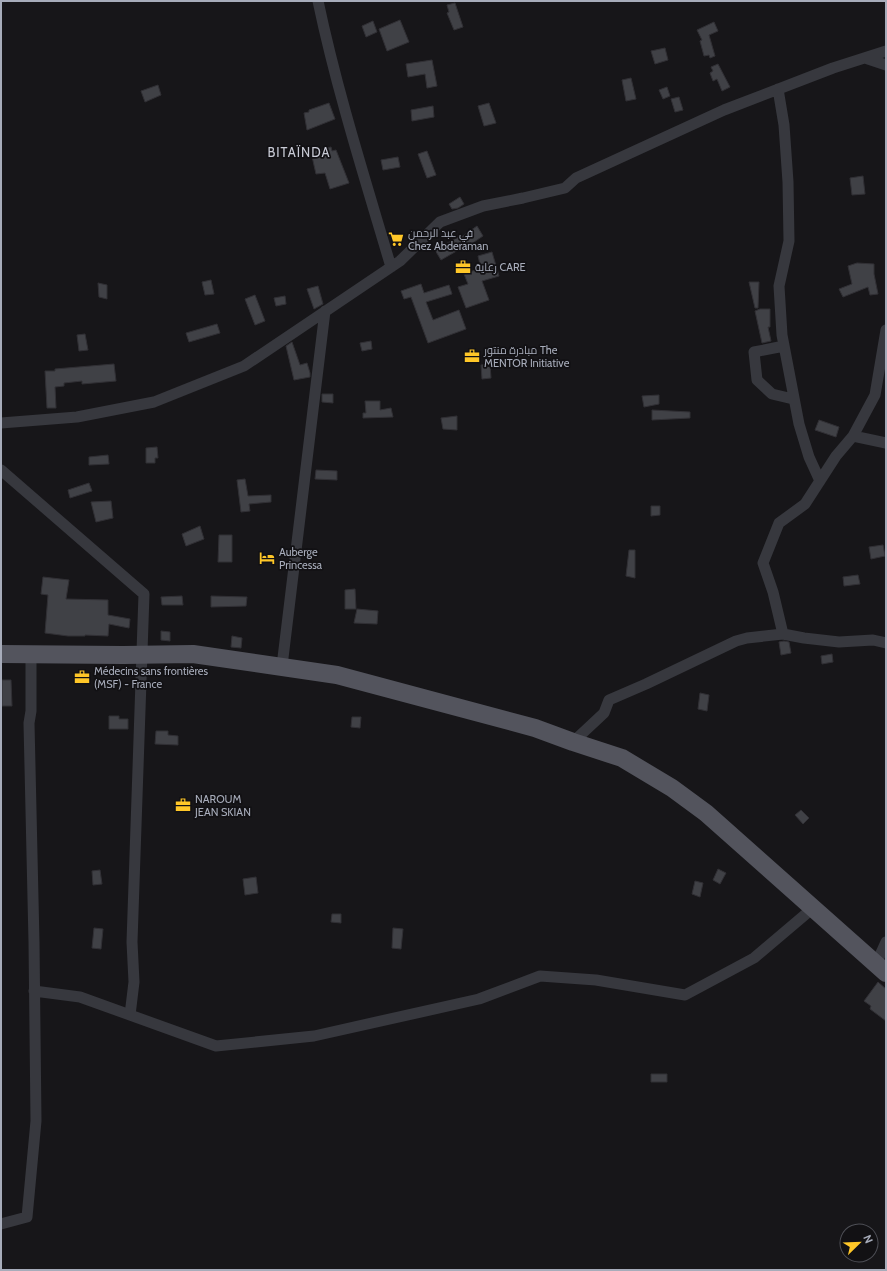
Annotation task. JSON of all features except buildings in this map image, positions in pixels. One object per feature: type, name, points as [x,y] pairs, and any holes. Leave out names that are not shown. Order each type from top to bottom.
[{"type":"main road","points":[[1,654],[193,654],[282,666],[344,677],[535,728],[622,758],[672,788],[706,813],[881,968]]},
{"type":"street","points":[[318,1],[323,27],[348,121],[391,267]]},
{"type":"street","points":[[1,423],[77,417],[154,402],[244,366],[400,261],[440,222],[483,206],[565,188],[576,178],[724,110],[833,68],[886,51]]},
{"type":"street","points":[[865,58],[886,65]]},
{"type":"street","points":[[778,89],[784,125],[788,182],[789,241],[779,286],[782,335],[799,424],[809,457],[820,481]]},
{"type":"street","points":[[282,666],[325,311]]},
{"type":"street","points":[[783,634],[773,592],[763,563],[779,523],[804,504],[836,456],[853,436],[875,395],[886,330]]},
{"type":"street","points":[[784,346],[754,352],[757,380],[772,394],[794,399]]},
{"type":"street","points":[[853,436],[886,443]]},
{"type":"street","points":[[1,470],[144,594],[132,942],[134,982],[130,1015]]},
{"type":"street","points":[[573,742],[604,713],[609,700],[736,641],[747,638],[783,634],[839,642],[873,640],[886,643]]},
{"type":"street","points":[[1,1224],[27,1218],[36,1121],[29,723],[31,711],[31,655]]},
{"type":"street","points":[[34,991],[80,997],[216,1046],[321,1034],[479,999],[540,976],[596,980],[685,995],[754,958],[813,908]]},
{"type":"street","points":[[881,968],[886,942]]},
{"type":"place","name":"في عبد الرحمن Chez Abderaman","points":[[396,239]]},
{"type":"place","name":"رعاية CARE","points":[[463,267]]},
{"type":"place","name":"مبادرة منتور The MENTOR Initiative","points":[[472,356]]},
{"type":"place","name":"Auberge Princessa","points":[[267,558]]},
{"type":"place","name":"Médecins sans frontières (MSF) - France","points":[[82,677]]},
{"type":"place","name":"NAROUM JEAN SKIAN","points":[[183,805]]},
{"type":"district","name":"BITAÏNDA","points":[[299,152]]}]
